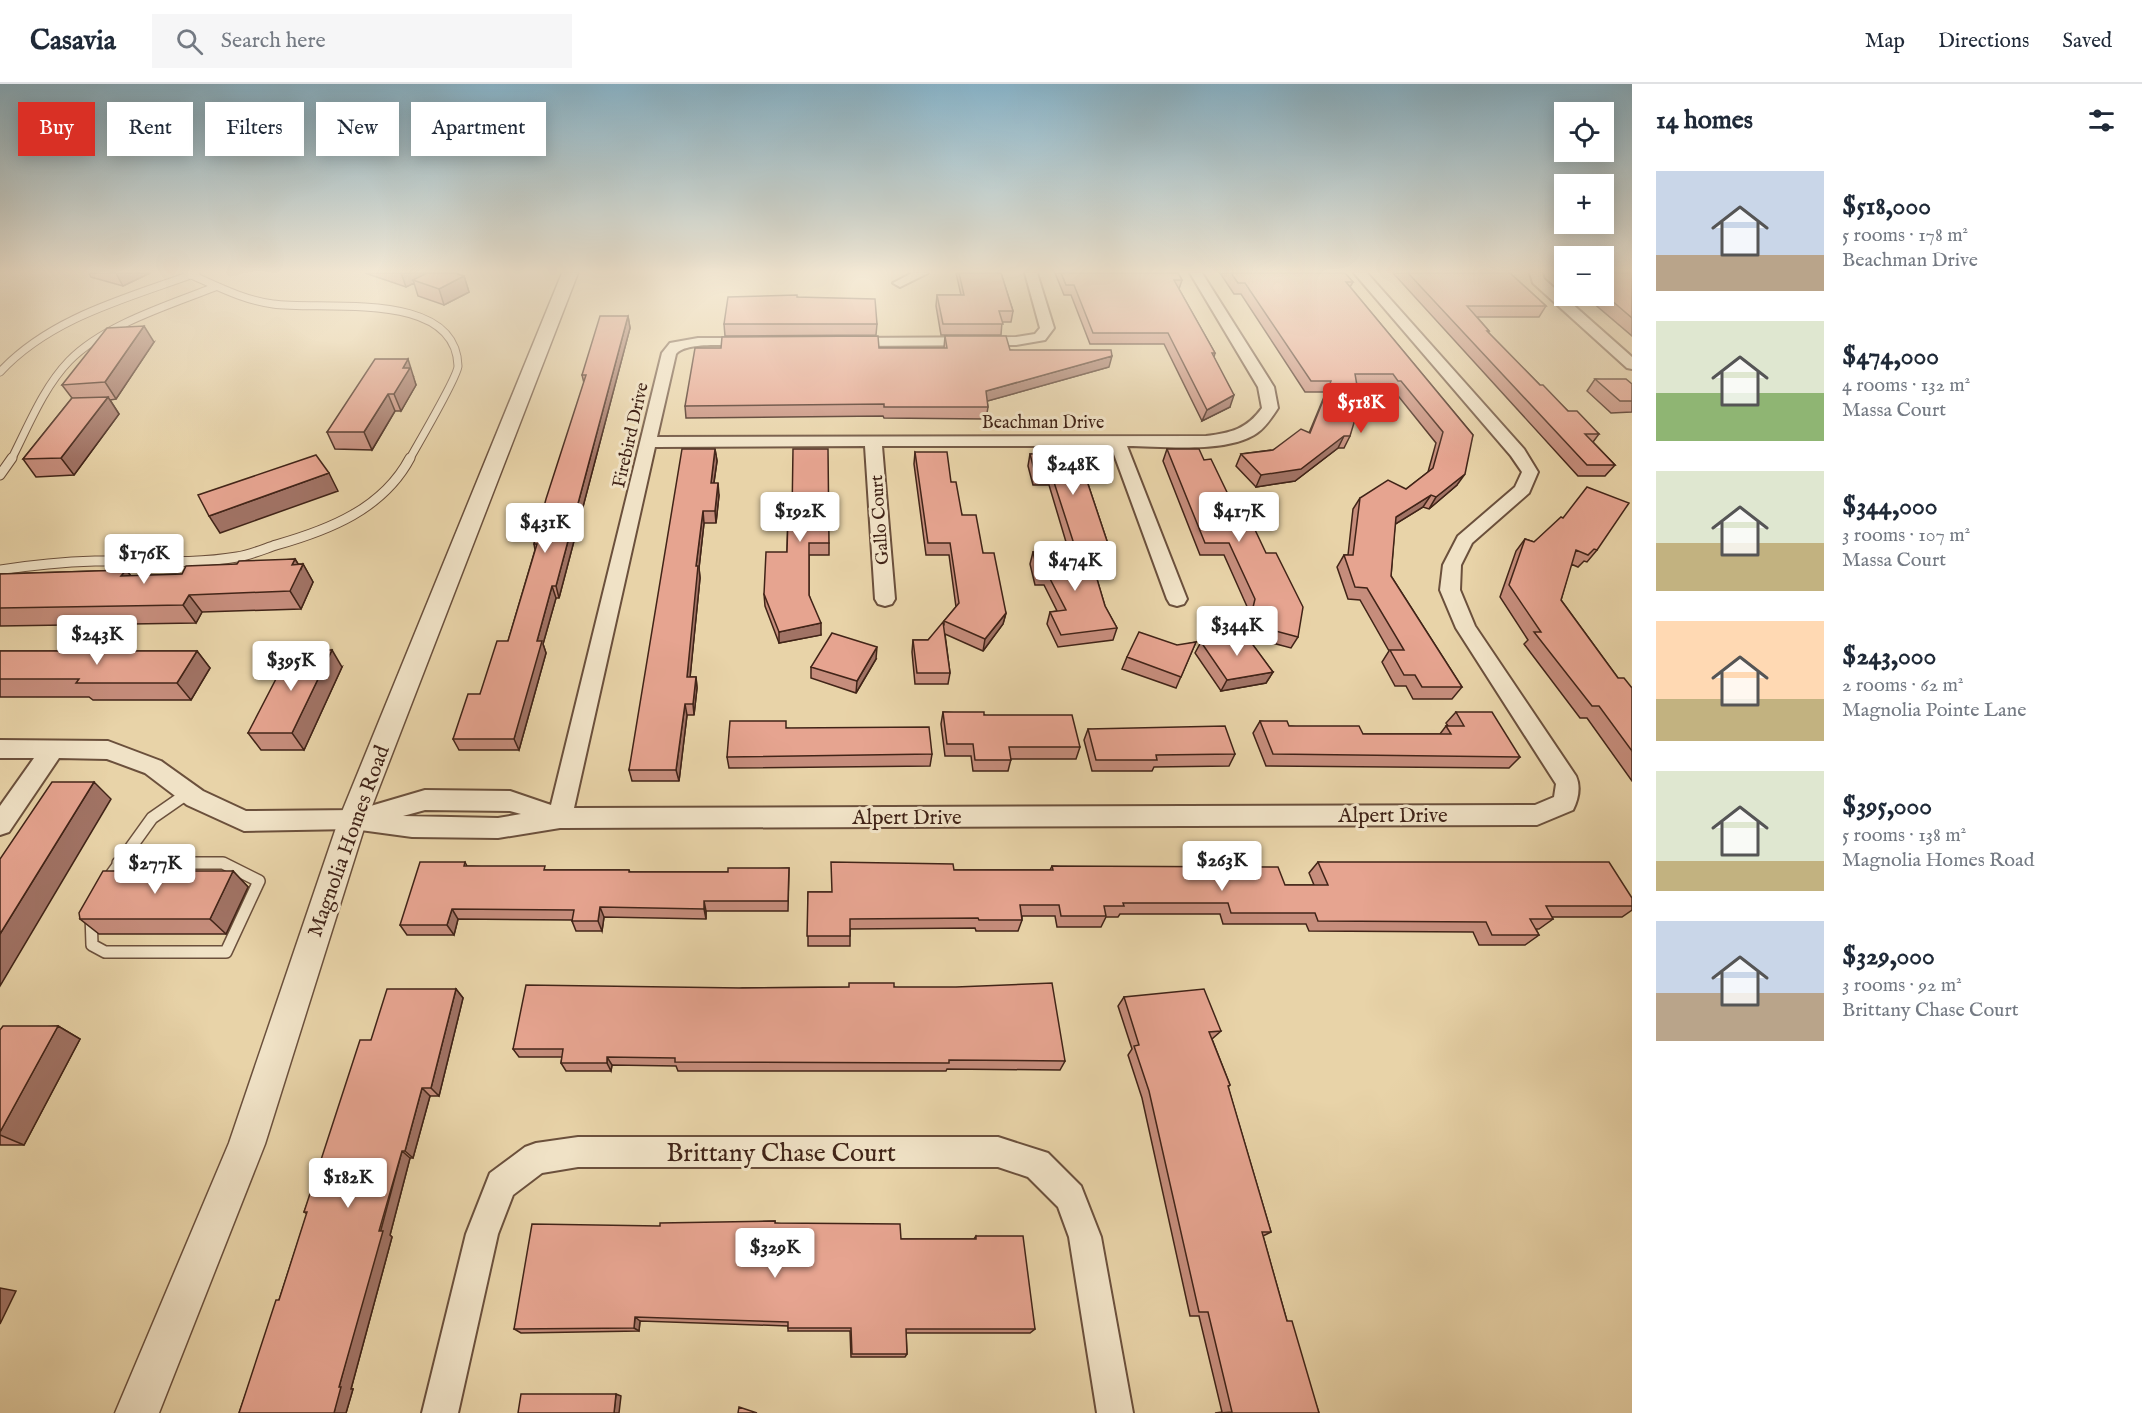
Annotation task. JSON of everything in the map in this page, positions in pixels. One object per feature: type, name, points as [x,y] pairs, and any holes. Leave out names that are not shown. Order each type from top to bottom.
[{"type":"street","name":"Magnolia Homes Road","points":[[137,1413],[247,1144],[353,819],[545,335]]},
{"type":"street","points":[[827,342],[1016,341],[1042,335]]},
{"type":"street","name":"Beachman Drive","points":[[648,442],[1206,441],[1238,437],[1259,426],[1270,408],[1266,387],[1234,335]]},
{"type":"street","name":"Alpert Drive","points":[[0,749],[108,750],[153,767],[188,793],[244,820],[353,819],[412,827],[498,828],[561,818],[1537,815],[1565,803],[1568,783],[1466,628],[1450,590],[1452,565],[1464,540],[1523,489],[1530,472],[1518,453],[1414,335]]},
{"type":"street","points":[[1599,335],[1632,365]]},
{"type":"street","name":"Firebird Drive","points":[[561,818],[669,353],[675,346],[698,342],[768,342]]},
{"type":"street","name":"Gallo Court","points":[[873,441],[885,599]]},
{"type":"street","points":[[1117,441],[1178,599]]},
{"type":"street","points":[[0,825],[52,750]]},
{"type":"street","name":"Brittany Chase Court","points":[[440,1413],[482,1234],[501,1184],[536,1158],[578,1152],[998,1152],[1037,1164],[1070,1197],[1085,1237],[1115,1413]]},
{"type":"lane","points":[[0,372],[23,350],[46,335]]},
{"type":"lane","points":[[0,475],[8,466],[54,382],[69,360],[108,335]]},
{"type":"lane","points":[[0,570],[40,564],[95,561],[192,561],[238,557],[278,547],[321,532],[357,514],[387,489],[407,464],[458,369],[460,353],[451,335]]},
{"type":"lane","points":[[118,863],[223,864],[259,881],[226,952],[105,952],[92,945],[90,908],[98,894],[118,863],[152,818],[188,793]]},
{"type":"building","points":[[101,335],[138,335],[105,382],[62,385]]},
{"type":"building","points":[[594,335],[623,335],[556,586],[552,586],[537,641],[542,641],[514,739],[453,739],[468,694],[480,694],[497,641],[508,641],[537,544],[534,544],[546,499],[586,375],[582,375]]},
{"type":"building","points":[[1169,335],[1205,335],[1215,353],[1212,353],[1234,395],[1207,410]]},
{"type":"building","points":[[1280,335],[1390,335],[1473,435],[1465,474],[1436,497],[1431,495],[1396,517],[1391,576],[1462,687],[1422,687],[1415,675],[1404,675],[1390,650],[1404,650],[1367,588],[1355,587],[1344,555],[1353,555],[1360,498],[1388,480],[1406,489],[1433,468],[1443,432],[1393,374],[1355,374],[1360,403],[1350,436],[1344,436],[1301,469],[1261,475],[1241,454],[1273,450],[1301,429],[1310,433],[1331,381],[1311,381]]},
{"type":"building","points":[[1466,335],[1491,335],[1568,411],[1577,411],[1599,434],[1585,434],[1615,465],[1587,465]]},
{"type":"building","points":[[878,336],[879,348],[947,348],[945,336],[1006,336],[1010,350],[1111,350],[1112,356],[986,391],[988,407],[884,407],[884,404],[685,406],[695,348],[721,348],[722,337]]},
{"type":"building","points":[[375,359],[408,359],[403,368],[410,368],[394,394],[388,394],[364,432],[327,432]]},
{"type":"building","points":[[1595,379],[1626,379],[1632,384],[1632,401],[1620,401]]},
{"type":"building","points":[[108,397],[61,458],[23,459],[72,398]]},
{"type":"building","points":[[682,449],[715,449],[711,483],[718,483],[715,511],[703,511],[696,566],[698,566],[687,677],[696,677],[693,704],[685,704],[676,770],[629,770]]},
{"type":"building","points":[[793,449],[828,449],[829,543],[809,543],[809,595],[821,623],[779,632],[764,594],[766,552],[787,552],[788,516],[792,516]]},
{"type":"building","points":[[1167,449],[1199,449],[1204,460],[1211,459],[1238,515],[1248,515],[1266,553],[1276,553],[1303,607],[1298,637],[1249,624],[1255,599],[1229,543],[1205,543]]},
{"type":"building","points":[[915,452],[947,452],[951,482],[956,482],[962,515],[976,515],[983,553],[994,553],[1006,613],[985,639],[944,621],[959,603],[950,543],[928,543]]},
{"type":"building","points":[[1030,454],[1078,454],[1108,544],[1074,544],[1051,473],[1035,473]]},
{"type":"building","points":[[316,455],[329,473],[209,516],[198,495]]},
{"type":"building","points":[[1587,487],[1629,503],[1597,550],[1594,549],[1588,555],[1576,550],[1561,600],[1618,678],[1624,678],[1632,688],[1632,751],[1599,706],[1592,706],[1534,632],[1541,632],[1509,585],[1525,539],[1534,542],[1561,517],[1563,518]]},
{"type":"building","points":[[1033,552],[1089,552],[1105,606],[1117,628],[1061,635],[1050,612],[1066,610],[1047,573],[1038,573]]},
{"type":"building","points":[[295,559],[292,565],[303,564],[290,591],[189,595],[183,605],[0,608],[0,574],[126,570],[121,576],[182,574],[186,566]]},
{"type":"building","points":[[943,622],[950,673],[917,673],[913,640],[928,640]]},
{"type":"building","points":[[1139,632],[1177,645],[1196,642],[1181,677],[1127,657]]},
{"type":"building","points":[[832,633],[877,647],[857,681],[811,667]]},
{"type":"building","points":[[1245,634],[1273,672],[1227,680],[1201,642]]},
{"type":"building","points":[[291,650],[332,650],[292,733],[248,733]]},
{"type":"building","points":[[0,651],[197,651],[177,683],[76,683],[79,679],[0,679]]},
{"type":"building","points":[[943,712],[984,712],[984,715],[1072,715],[1080,747],[1009,747],[1011,760],[975,760],[973,744],[947,744]]},
{"type":"building","points":[[1456,712],[1492,712],[1520,757],[1273,754],[1260,721],[1287,721],[1289,726],[1359,726],[1363,734],[1451,734],[1446,726],[1464,726]]},
{"type":"building","points":[[730,721],[786,721],[786,728],[929,727],[932,754],[727,757]]},
{"type":"building","points":[[1225,726],[1235,754],[1156,755],[1157,760],[1096,760],[1088,729]]},
{"type":"building","points":[[52,782],[94,782],[0,934],[0,859]]},
{"type":"building","points":[[420,862],[465,862],[464,866],[545,866],[544,870],[629,870],[629,872],[728,872],[728,868],[789,868],[788,901],[704,901],[704,909],[600,907],[598,921],[572,921],[574,910],[452,909],[447,925],[400,925]]},
{"type":"building","points":[[831,862],[953,864],[954,870],[1053,870],[1052,866],[1278,867],[1285,885],[1328,885],[1318,862],[1609,862],[1632,898],[1632,906],[1546,906],[1553,919],[1530,919],[1539,935],[1492,935],[1486,922],[1318,921],[1315,913],[1231,913],[1228,903],[1123,903],[1124,906],[1104,906],[1106,916],[1061,916],[1059,905],[1020,905],[1022,920],[850,919],[850,936],[807,936],[808,892],[832,892]]},
{"type":"building","points":[[103,871],[233,871],[210,919],[80,919],[79,913]]},
{"type":"building","points":[[849,983],[894,983],[894,987],[956,987],[1052,983],[1065,1061],[675,1062],[675,1058],[607,1057],[607,1063],[561,1063],[563,1049],[513,1049],[526,985],[742,988],[849,987]]},
{"type":"building","points":[[387,989],[456,989],[431,1088],[422,1088],[405,1151],[402,1151],[379,1231],[383,1231],[339,1387],[341,1387],[334,1413],[239,1413],[276,1300],[279,1300],[307,1212],[304,1212],[360,1040],[371,1040]]},
{"type":"building","points":[[1204,989],[1221,1031],[1209,1032],[1230,1085],[1228,1086],[1271,1232],[1262,1232],[1287,1321],[1292,1321],[1319,1413],[1219,1413],[1232,1412],[1208,1312],[1199,1312],[1149,1091],[1134,1046],[1139,1045],[1124,997]]},
{"type":"building","points":[[3,1026],[58,1026],[0,1132],[0,1030]]},
{"type":"building","points":[[775,1221],[775,1223],[900,1224],[901,1239],[976,1239],[976,1236],[1023,1236],[1035,1329],[906,1329],[907,1354],[852,1354],[851,1328],[788,1328],[788,1322],[635,1317],[634,1328],[514,1329],[532,1224],[660,1226],[660,1223]]},
{"type":"building","points":[[521,1394],[616,1394],[614,1413],[518,1413]]},
{"type":"building","points":[[739,1407],[757,1413],[738,1413]]}]
